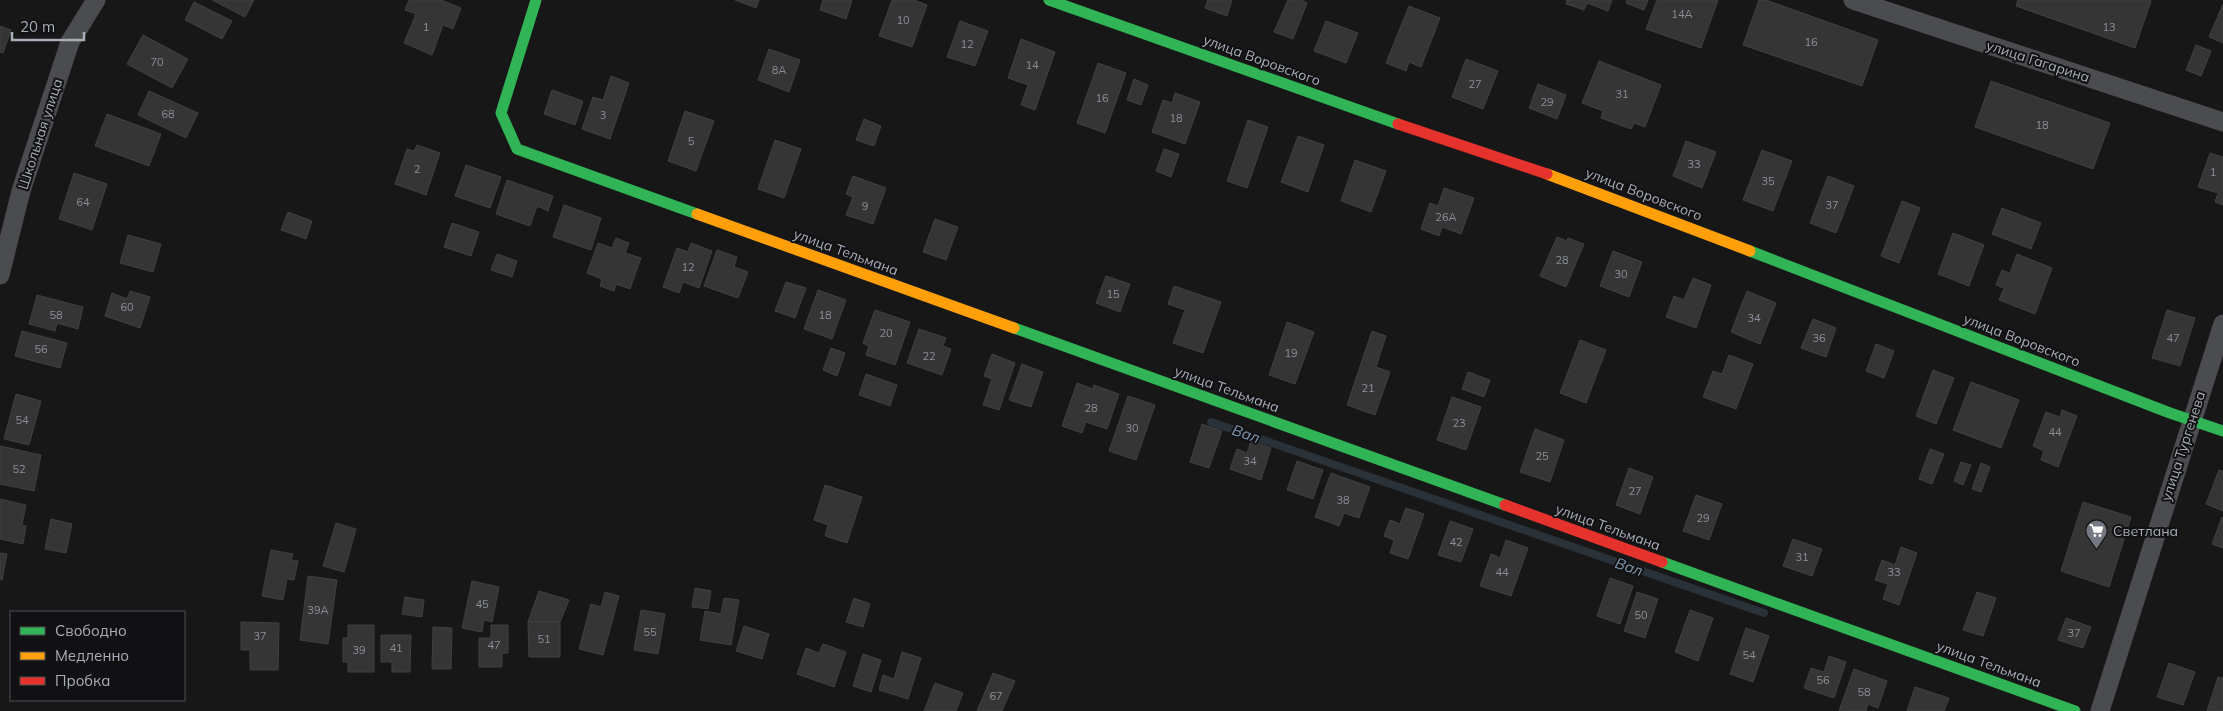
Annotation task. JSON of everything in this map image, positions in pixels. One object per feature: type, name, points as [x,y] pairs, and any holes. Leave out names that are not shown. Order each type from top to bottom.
[{"type":"street","name":"Школьная улица","points":[[0,275],[21,191],[70,42],[96,0]]},
{"type":"street","name":"улица Тельмана","points":[[536,0],[501,113],[517,149],[2075,711]]},
{"type":"street","name":"улица Воровского","points":[[1049,0],[1408,128],[1577,184],[2161,409],[2223,431]]},
{"type":"street","name":"улица Гагарина","points":[[1853,0],[2223,122]]},
{"type":"street","name":"улица Тургенева","points":[[2100,711],[2223,324]]},
{"type":"building","points":[[212,0],[254,0],[245,17]]},
{"type":"building","points":[[409,0],[441,0],[461,8],[453,29],[443,25],[432,55],[404,43],[416,14],[405,10]]},
{"type":"building","points":[[735,0],[759,0],[756,8]]},
{"type":"building","points":[[823,0],[852,0],[846,19],[820,10]]},
{"type":"building","points":[[892,0],[914,0],[927,5],[912,47],[879,36]]},
{"type":"building","points":[[1208,0],[1232,0],[1227,16],[1205,8]]},
{"type":"building","points":[[1288,0],[1301,0],[1307,3],[1293,39],[1274,32]]},
{"type":"building","points":[[1567,0],[1612,0],[1608,11],[1587,3],[1584,10],[1566,4]]},
{"type":"building","points":[[1627,0],[1648,0],[1644,10],[1626,3]]},
{"type":"building","points":[[1657,0],[1718,0],[1701,48],[1646,29]]},
{"type":"building","points":[[1759,0],[1766,0],[1878,40],[1862,86],[1743,45]]},
{"type":"building","points":[[2018,0],[2151,1],[2135,48],[2016,6]]},
{"type":"building","points":[[194,2],[232,21],[222,39],[185,20]]},
{"type":"building","points":[[2223,4],[2223,43],[2209,37]]},
{"type":"building","points":[[1409,6],[1440,18],[1421,67],[1409,62],[1406,71],[1386,63]]},
{"type":"building","points":[[960,21],[988,31],[975,66],[947,57]]},
{"type":"building","points":[[1326,21],[1358,33],[1346,63],[1314,51]]},
{"type":"building","points":[[0,26],[11,30],[3,53],[0,52]]},
{"type":"building","points":[[143,35],[188,59],[172,88],[127,64]]},
{"type":"building","points":[[1021,39],[1055,52],[1035,110],[1021,105],[1028,85],[1008,78]]},
{"type":"building","points":[[2196,45],[2211,51],[2201,76],[2186,70]]},
{"type":"building","points":[[769,49],[800,60],[789,92],[758,80]]},
{"type":"building","points":[[1466,59],[1498,71],[1483,109],[1452,97]]},
{"type":"building","points":[[1599,61],[1661,85],[1645,127],[1634,123],[1631,129],[1601,118],[1603,111],[1582,103]]},
{"type":"building","points":[[1098,63],[1126,73],[1105,133],[1077,123]]},
{"type":"building","points":[[611,76],[629,83],[610,139],[582,129],[593,97],[603,100]]},
{"type":"building","points":[[1134,79],[1148,85],[1141,105],[1127,100]]},
{"type":"building","points":[[1991,81],[2110,123],[2093,169],[1975,127]]},
{"type":"building","points":[[1538,84],[1566,95],[1557,119],[1529,108]]},
{"type":"building","points":[[552,90],[583,101],[575,125],[544,114]]},
{"type":"building","points":[[149,91],[198,113],[186,138],[138,115]]},
{"type":"building","points":[[1175,93],[1200,102],[1185,144],[1152,132],[1163,100],[1172,103]]},
{"type":"building","points":[[685,111],[714,121],[696,171],[668,161]]},
{"type":"building","points":[[107,114],[161,134],[149,166],[95,146]]},
{"type":"building","points":[[864,119],[881,126],[874,146],[856,140]]},
{"type":"building","points":[[1248,120],[1268,127],[1247,188],[1227,181]]},
{"type":"building","points":[[1298,136],[1324,145],[1308,192],[1281,182]]},
{"type":"building","points":[[775,140],[801,149],[784,198],[758,189]]},
{"type":"building","points":[[1686,141],[1716,152],[1702,188],[1673,176]]},
{"type":"building","points":[[417,145],[440,153],[426,195],[395,184],[407,149],[414,151]]},
{"type":"building","points":[[1164,149],[1179,154],[1171,177],[1156,171]]},
{"type":"building","points":[[1762,150],[1792,161],[1773,211],[1743,200]]},
{"type":"building","points":[[2210,153],[2223,157],[2223,205],[2215,202],[2218,193],[2198,187]]},
{"type":"building","points":[[1355,160],[1386,171],[1371,212],[1341,201]]},
{"type":"building","points":[[466,165],[501,177],[490,208],[455,196]]},
{"type":"building","points":[[74,173],[107,184],[92,230],[59,219]]},
{"type":"building","points":[[853,176],[886,188],[873,224],[846,215],[853,197],[846,194]]},
{"type":"building","points":[[1828,176],[1854,186],[1836,233],[1810,223]]},
{"type":"building","points":[[507,180],[553,196],[548,211],[537,206],[530,226],[496,214]]},
{"type":"building","points":[[1444,188],[1474,198],[1461,234],[1442,227],[1439,236],[1421,229],[1430,203],[1438,206]]},
{"type":"building","points":[[1902,201],[1920,208],[1899,263],[1881,256]]},
{"type":"building","points":[[564,205],[601,218],[591,250],[553,237]]},
{"type":"building","points":[[2002,208],[2041,223],[2031,249],[1992,234]]},
{"type":"building","points":[[288,212],[312,221],[306,239],[281,230]]},
{"type":"building","points":[[935,219],[958,227],[946,260],[923,252]]},
{"type":"building","points":[[452,223],[479,232],[471,256],[444,247]]},
{"type":"building","points":[[1953,233],[1984,245],[1969,286],[1938,274]]},
{"type":"building","points":[[128,235],[161,244],[153,272],[120,263]]},
{"type":"building","points":[[1557,237],[1567,241],[1568,238],[1584,244],[1566,287],[1540,276]]},
{"type":"building","points":[[616,238],[629,243],[625,253],[641,258],[630,289],[616,284],[614,291],[600,286],[602,279],[587,273],[598,243],[612,248]]},
{"type":"building","points":[[691,243],[712,251],[699,288],[683,282],[679,293],[663,287],[677,248],[688,252]]},
{"type":"building","points":[[717,250],[737,257],[734,267],[748,272],[738,298],[704,286]]},
{"type":"building","points":[[1613,251],[1642,262],[1629,297],[1600,286]]},
{"type":"building","points":[[497,254],[517,261],[512,277],[491,270]]},
{"type":"building","points":[[2017,254],[2052,268],[2035,314],[1999,300],[2004,288],[1996,285],[2002,270],[2010,273]]},
{"type":"building","points":[[1106,276],[1130,284],[1120,312],[1096,303]]},
{"type":"building","points":[[1693,278],[1711,285],[1696,328],[1666,317],[1674,296],[1684,300]]},
{"type":"building","points":[[786,282],[806,288],[795,318],[775,311]]},
{"type":"building","points":[[1174,286],[1221,302],[1203,353],[1173,343],[1185,310],[1168,304]]},
{"type":"building","points":[[818,290],[846,300],[832,339],[804,329]]},
{"type":"building","points":[[130,291],[150,297],[140,328],[105,316],[112,293],[127,299]]},
{"type":"building","points":[[1747,291],[1776,303],[1760,344],[1731,332]]},
{"type":"building","points":[[37,295],[83,307],[78,329],[57,323],[55,331],[29,324]]},
{"type":"building","points":[[875,310],[910,322],[895,365],[866,355],[869,346],[863,343]]},
{"type":"building","points":[[2167,310],[2195,318],[2180,366],[2152,358]]},
{"type":"building","points":[[1813,319],[1836,328],[1826,357],[1801,348]]},
{"type":"building","points":[[1287,322],[1314,332],[1295,384],[1269,375]]},
{"type":"building","points":[[919,329],[946,338],[943,346],[951,349],[942,375],[907,363]]},
{"type":"building","points":[[22,331],[67,343],[60,368],[15,356]]},
{"type":"building","points":[[1372,331],[1386,336],[1376,367],[1390,372],[1375,415],[1347,405]]},
{"type":"building","points":[[1580,340],[1606,350],[1586,403],[1560,393]]},
{"type":"building","points":[[1876,344],[1894,351],[1884,378],[1866,371]]},
{"type":"building","points":[[831,348],[845,353],[837,376],[823,370]]},
{"type":"building","points":[[992,354],[1015,363],[999,410],[983,405],[992,379],[984,376]]},
{"type":"building","points":[[1729,355],[1753,364],[1736,409],[1703,397],[1713,371],[1722,374]]},
{"type":"building","points":[[1022,364],[1043,372],[1031,407],[1009,400]]},
{"type":"building","points":[[1933,370],[1954,378],[1936,424],[1916,416]]},
{"type":"building","points":[[1468,372],[1490,380],[1484,397],[1462,389]]},
{"type":"building","points":[[866,374],[897,385],[890,406],[859,395]]},
{"type":"building","points":[[1971,382],[2019,400],[2001,448],[1953,430]]},
{"type":"building","points":[[1077,383],[1093,389],[1094,385],[1119,394],[1107,429],[1086,422],[1082,433],[1062,426]]},
{"type":"building","points":[[16,394],[41,401],[29,445],[4,439]]},
{"type":"building","points":[[1128,396],[1155,405],[1136,460],[1109,451]]},
{"type":"building","points":[[1452,397],[1481,407],[1466,450],[1437,440]]},
{"type":"building","points":[[2062,410],[2077,416],[2058,467],[2041,460],[2044,451],[2033,446],[2046,412],[2060,417]]},
{"type":"building","points":[[1202,424],[1222,431],[1209,468],[1190,462]]},
{"type":"building","points":[[1535,429],[1564,440],[1550,482],[1520,472]]},
{"type":"building","points":[[1251,441],[1271,448],[1261,480],[1230,469],[1237,449],[1247,453]]},
{"type":"building","points":[[0,446],[41,455],[34,491],[0,484]]},
{"type":"building","points":[[1930,449],[1944,454],[1932,484],[1919,479]]},
{"type":"building","points":[[1297,461],[1323,470],[1313,499],[1287,490]]},
{"type":"building","points":[[1961,462],[1971,465],[1963,485],[1954,481]]},
{"type":"building","points":[[1981,463],[1990,467],[1981,492],[1972,489]]},
{"type":"building","points":[[1629,468],[1653,477],[1640,514],[1616,505]]},
{"type":"building","points":[[2219,470],[2223,471],[2223,511],[2206,504]]},
{"type":"building","points":[[1331,473],[1370,487],[1359,518],[1344,513],[1339,526],[1315,517]]},
{"type":"building","points":[[825,485],[862,497],[847,543],[825,536],[828,525],[814,520]]},
{"type":"building","points":[[1696,495],[1722,504],[1709,540],[1683,531]]},
{"type":"building","points":[[0,499],[26,505],[22,525],[26,526],[23,544],[0,539]]},
{"type":"building","points":[[2083,502],[2131,517],[2109,587],[2061,571]]},
{"type":"building","points":[[1406,508],[1424,514],[1408,559],[1390,553],[1394,540],[1384,536],[1390,520],[1400,524]]},
{"type":"building","points":[[2223,518],[2223,548],[2212,544]]},
{"type":"building","points":[[51,519],[72,524],[66,553],[45,549]]},
{"type":"building","points":[[1450,521],[1473,529],[1461,562],[1438,555]]},
{"type":"building","points":[[336,523],[356,529],[344,572],[323,566]]},
{"type":"building","points":[[1793,539],[1822,549],[1812,576],[1783,566]]},
{"type":"building","points":[[1506,540],[1528,548],[1511,596],[1480,586],[1491,554],[1500,558]]},
{"type":"building","points":[[1901,547],[1917,553],[1899,605],[1883,599],[1888,584],[1875,580],[1882,560],[1895,565]]},
{"type":"building","points":[[271,550],[293,554],[291,560],[298,561],[294,580],[287,579],[283,600],[262,596]]},
{"type":"building","points":[[0,553],[7,554],[2,580],[0,579]]},
{"type":"building","points":[[308,576],[337,580],[328,644],[300,640]]},
{"type":"building","points":[[1610,578],[1633,586],[1620,624],[1597,616]]},
{"type":"building","points":[[472,581],[499,587],[492,622],[484,620],[482,632],[462,628]]},
{"type":"building","points":[[695,588],[711,591],[708,609],[692,607]]},
{"type":"building","points":[[539,591],[569,600],[560,622],[528,622]]},
{"type":"building","points":[[605,592],[619,596],[603,655],[579,649],[591,604],[601,607]]},
{"type":"building","points":[[1637,592],[1658,599],[1645,638],[1624,631]]},
{"type":"building","points":[[1977,592],[1996,598],[1983,636],[1963,630]]},
{"type":"building","points":[[405,597],[424,600],[422,617],[402,614]]},
{"type":"building","points":[[724,598],[739,600],[731,645],[700,640],[705,611],[721,614]]},
{"type":"building","points":[[854,598],[870,604],[863,627],[846,622]]},
{"type":"building","points":[[641,610],[665,614],[658,654],[634,650]]},
{"type":"building","points":[[1690,610],[1713,618],[1698,661],[1675,652]]},
{"type":"building","points":[[2066,618],[2091,627],[2083,648],[2058,640]]},
{"type":"building","points":[[241,622],[279,623],[278,670],[250,670],[250,650],[241,650]]},
{"type":"building","points":[[528,622],[560,622],[560,657],[529,657]]},
{"type":"building","points":[[348,625],[374,625],[374,672],[348,672],[348,662],[343,662],[343,638],[348,638]]},
{"type":"building","points":[[491,625],[508,625],[508,653],[502,653],[502,667],[479,667],[479,638],[491,638]]},
{"type":"building","points":[[744,626],[769,634],[762,659],[736,651]]},
{"type":"building","points":[[433,627],[452,628],[451,669],[432,669]]},
{"type":"building","points":[[1746,628],[1769,636],[1753,682],[1730,674]]},
{"type":"building","points":[[381,635],[411,635],[410,672],[392,672],[392,662],[381,662]]},
{"type":"building","points":[[823,644],[846,652],[834,687],[797,674],[806,648],[819,653]]},
{"type":"building","points":[[902,652],[921,658],[908,699],[879,690],[883,675],[894,679]]},
{"type":"building","points":[[863,654],[881,660],[871,692],[853,686]]},
{"type":"building","points":[[1829,656],[1846,662],[1834,698],[1804,688],[1811,668],[1824,672]]},
{"type":"building","points":[[2169,663],[2195,672],[2183,705],[2157,697]]},
{"type":"building","points":[[1854,669],[1887,681],[1878,708],[1868,704],[1866,711],[1839,711]]},
{"type":"building","points":[[993,673],[1015,681],[1002,711],[977,711]]},
{"type":"building","points":[[2218,677],[2223,678],[2223,711],[2207,711]]},
{"type":"building","points":[[935,683],[963,693],[956,711],[924,711]]},
{"type":"building","points":[[1915,687],[1949,698],[1944,711],[1907,711]]},
{"type":"waterway","name":"Вал","points":[[1211,422],[1764,613]]},
{"type":"traffic: fast","points":[[536,0],[501,113],[517,149],[697,214]]},
{"type":"traffic: fast","points":[[1049,0],[1398,124]]},
{"type":"traffic: fast","points":[[1750,251],[2170,413],[2223,431]]},
{"type":"traffic: fast","points":[[1014,328],[1505,505]]},
{"type":"traffic: fast","points":[[1662,562],[2075,711]]},
{"type":"traffic: slow","points":[[1547,174],[1750,251]]},
{"type":"traffic: slow","points":[[697,214],[1014,328]]},
{"type":"traffic: jam","points":[[1398,124],[1547,174]]},
{"type":"traffic: jam","points":[[1505,505],[1662,562]]},
{"type":"place","name":"Светлана","points":[[2097,550]]}]
